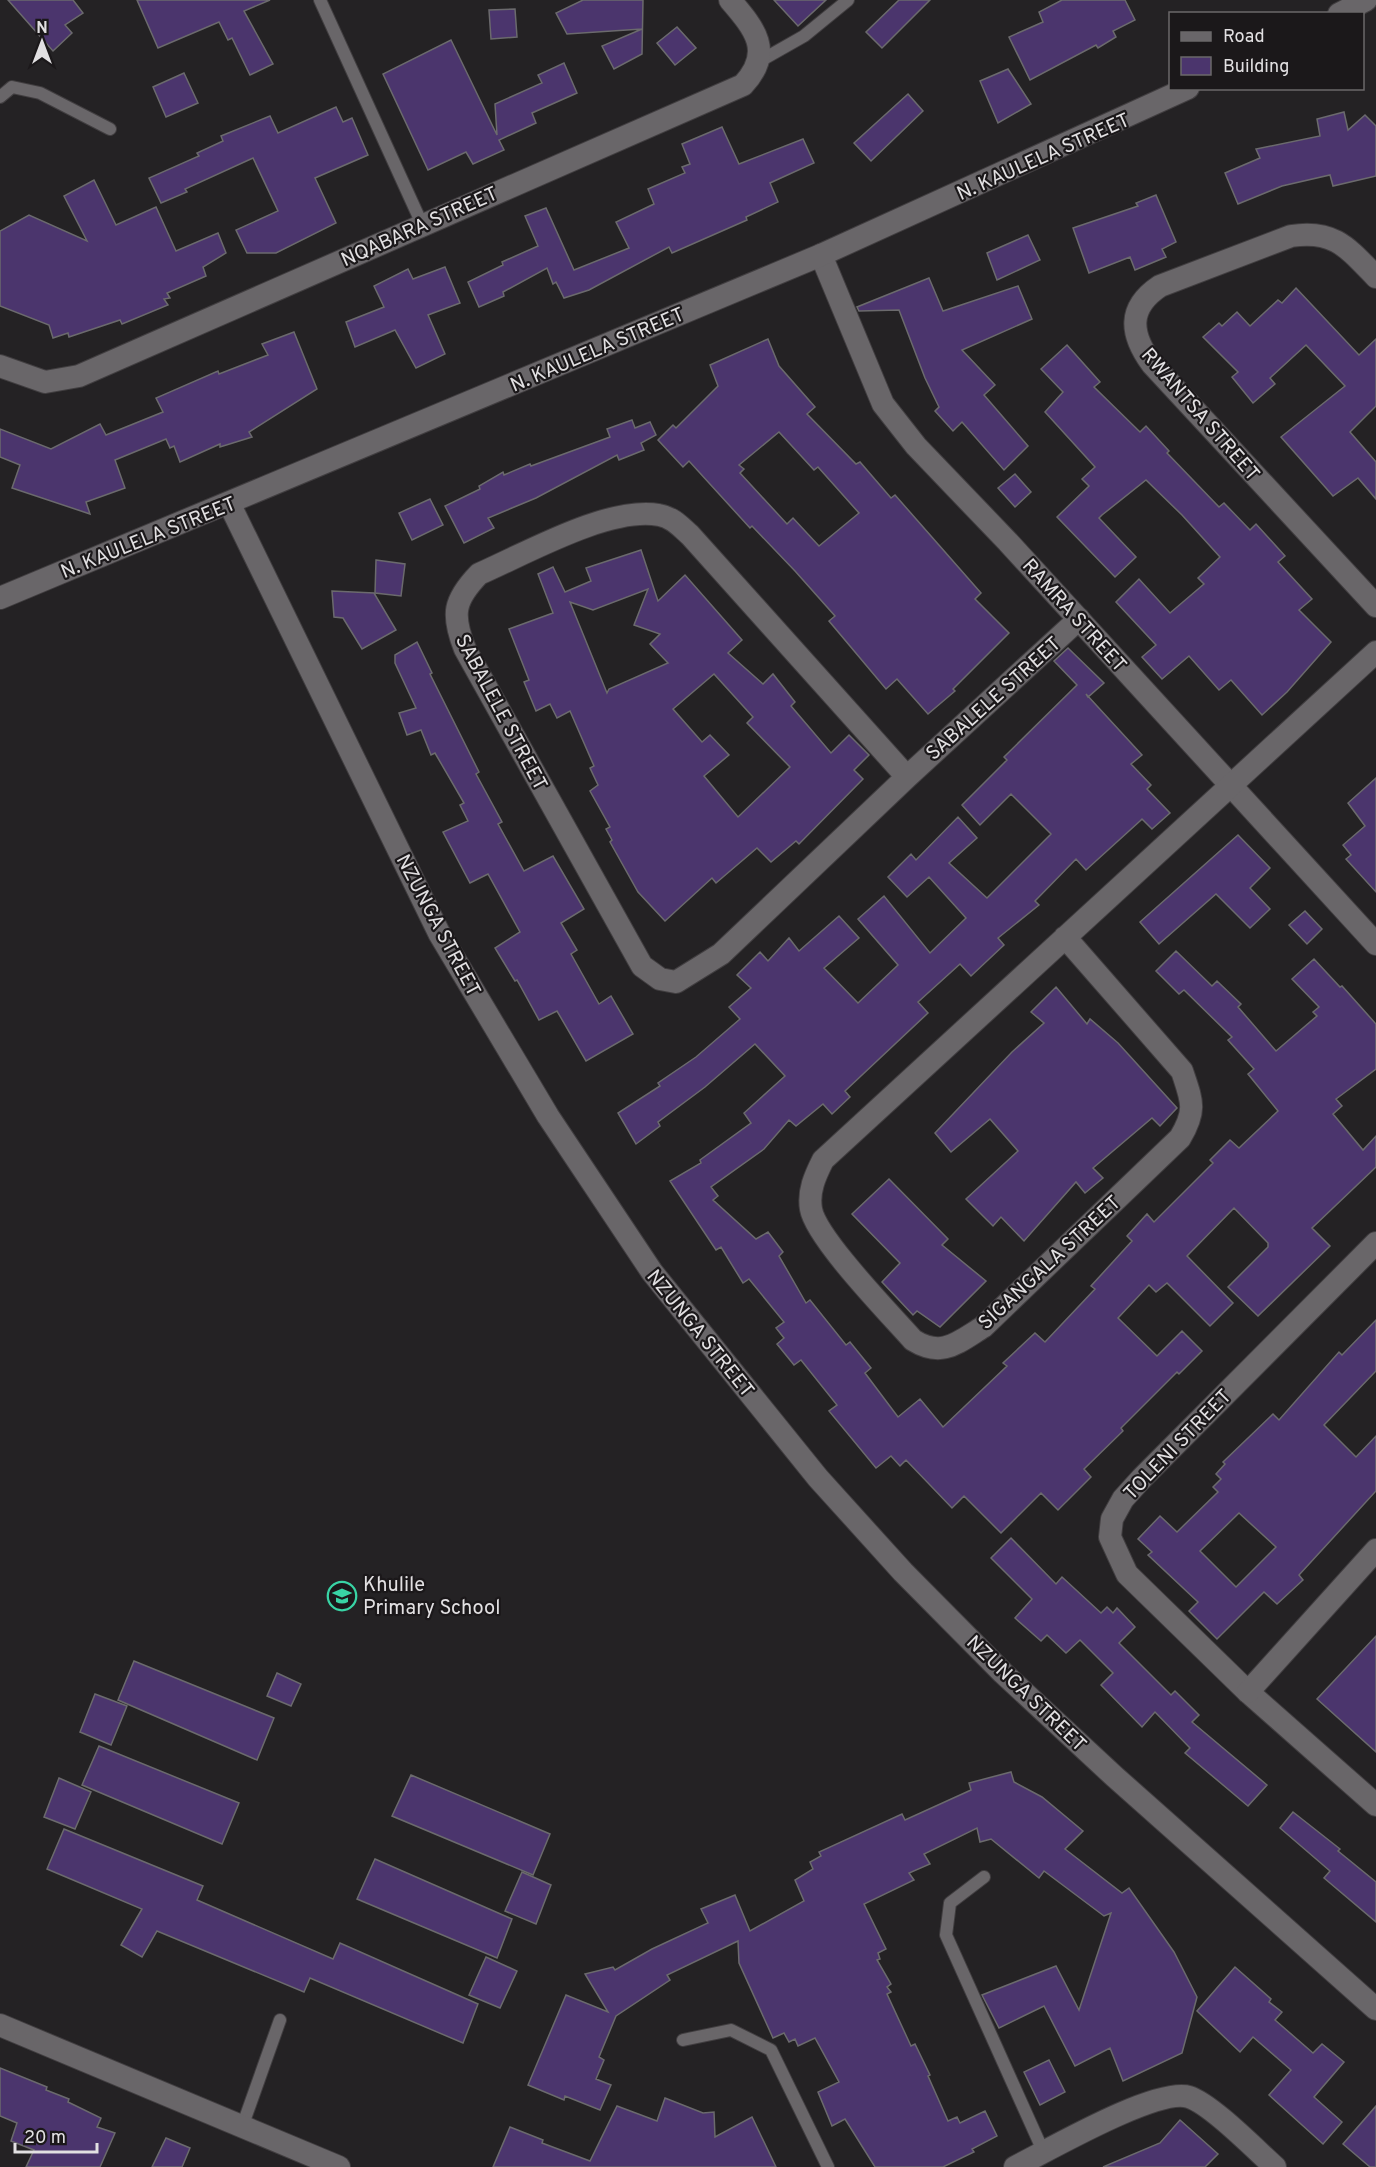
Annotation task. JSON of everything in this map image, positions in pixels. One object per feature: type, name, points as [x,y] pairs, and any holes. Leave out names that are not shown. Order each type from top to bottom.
[{"type":"street","points":[[730,0],[746,18],[759,41],[760,61]]},
{"type":"street","points":[[1343,12],[1366,0]]},
{"type":"street","name":"NQABARA STREET","points":[[0,366],[45,382],[80,376],[743,85],[760,61]]},
{"type":"street","name":"N. KAULELA STREET","points":[[0,598],[821,255],[1184,90]]},
{"type":"street","name":"RWANTSA STREET","points":[[1376,277],[1349,249],[1328,237],[1312,232],[1291,236],[1160,286],[1146,296],[1137,308],[1136,320],[1136,336],[1152,364],[1376,606]]},
{"type":"street","name":"RAMRA STREET","points":[[821,255],[883,404],[916,447],[1079,619],[1230,787],[1376,944]]},
{"type":"street","name":"NZUNGA STREET","points":[[230,503],[439,933],[548,1116],[652,1272],[818,1478],[903,1572],[1004,1673],[1115,1777],[1376,2009]]},
{"type":"street","name":"SABALELE STREET","points":[[907,777],[690,535],[676,522],[660,515],[638,513],[610,517],[479,573],[463,590],[457,605],[457,628],[465,649],[642,966],[660,979],[676,982],[721,954],[907,777],[1079,619]]},
{"type":"street","points":[[1230,787],[1376,652]]},
{"type":"street","name":"SIGANGALA STREET","points":[[1065,937],[1182,1071],[1190,1099],[1191,1120],[1173,1144],[983,1327],[954,1345],[942,1349],[926,1348],[913,1340],[820,1232],[811,1209],[812,1182],[823,1160],[1065,937],[1230,787]]},
{"type":"street","name":"TOLENI STREET","points":[[1376,1243],[1142,1478],[1123,1499],[1112,1519],[1110,1537],[1127,1575],[1248,1692],[1376,1805]]},
{"type":"street","points":[[1248,1692],[1376,1550]]},
{"type":"street","points":[[0,2025],[339,2167]]},
{"type":"street","points":[[1016,2167],[1157,2099],[1178,2095],[1191,2097],[1204,2105],[1275,2167]]},
{"type":"lane","points":[[320,0],[422,224]]},
{"type":"lane","points":[[760,61],[804,36],[848,0]]},
{"type":"lane","points":[[0,97],[12,87],[30,89],[110,129]]},
{"type":"lane","points":[[984,1877],[950,1903],[946,1935],[1044,2153]]},
{"type":"lane","points":[[243,2127],[280,2020]]},
{"type":"lane","points":[[683,2040],[730,2030],[771,2049],[828,2167]]},
{"type":"building","points":[[8,0],[73,0],[83,13],[65,25],[72,33],[53,51]]},
{"type":"building","points":[[137,0],[270,0],[244,11],[273,64],[250,75],[232,38],[228,40],[219,22],[158,48]]},
{"type":"building","points":[[583,0],[643,0],[642,54],[614,69],[602,46],[642,29],[567,34],[556,13]]},
{"type":"building","points":[[774,0],[826,0],[798,26]]},
{"type":"building","points":[[899,0],[930,0],[882,48],[866,32]]},
{"type":"building","points":[[1062,0],[1125,0],[1135,20],[1113,31],[1116,37],[1098,48],[1096,45],[1030,80],[1009,37],[1043,22],[1039,12]]},
{"type":"building","points":[[515,9],[517,37],[491,39],[489,10]]},
{"type":"building","points":[[677,27],[696,48],[675,65],[657,43]]},
{"type":"building","points":[[451,40],[497,135],[495,104],[542,83],[538,75],[564,63],[577,93],[532,113],[536,123],[499,140],[504,150],[473,164],[466,152],[428,170],[383,74]]},
{"type":"building","points":[[1008,69],[1031,104],[998,123],[980,81]]},
{"type":"building","points":[[184,73],[198,103],[166,117],[153,87]]},
{"type":"building","points":[[908,94],[923,111],[871,161],[854,143]]},
{"type":"building","points":[[336,107],[343,122],[352,118],[368,155],[315,178],[336,223],[276,253],[247,253],[236,230],[278,211],[253,158],[185,189],[187,192],[161,203],[149,178],[199,156],[197,153],[223,141],[221,136],[270,116],[278,133]]},
{"type":"building","points":[[1344,112],[1348,130],[1365,115],[1376,126],[1376,176],[1333,186],[1330,175],[1282,186],[1238,204],[1225,173],[1260,158],[1256,149],[1320,136],[1317,119]]},
{"type":"building","points":[[722,127],[739,164],[803,139],[814,163],[770,183],[778,202],[746,217],[747,220],[672,253],[669,247],[589,290],[564,298],[556,282],[553,284],[547,268],[503,292],[504,296],[479,307],[468,282],[503,265],[502,262],[538,246],[525,216],[546,208],[574,270],[629,248],[616,222],[654,204],[648,189],[685,173],[682,167],[690,164],[682,144]]},
{"type":"building","points":[[94,180],[116,225],[156,207],[176,251],[218,233],[226,253],[203,267],[206,276],[167,293],[170,298],[164,299],[168,305],[122,324],[120,320],[69,337],[68,333],[53,338],[49,325],[0,306],[0,231],[29,215],[87,241],[64,196]]},
{"type":"building","points":[[1156,195],[1176,242],[1162,249],[1166,257],[1135,270],[1130,257],[1089,273],[1073,228],[1138,206],[1136,203]]},
{"type":"building","points":[[1028,235],[1040,260],[997,280],[987,253]]},
{"type":"building","points":[[445,267],[460,303],[428,315],[445,354],[416,368],[395,330],[355,347],[346,322],[384,307],[374,286],[408,269],[413,279]]},
{"type":"building","points":[[929,278],[943,311],[1018,286],[1032,319],[962,350],[995,385],[984,395],[1028,446],[1004,470],[962,422],[953,431],[935,411],[939,407],[925,378],[899,310],[859,311],[857,307]]},
{"type":"building","points":[[1296,288],[1359,355],[1376,339],[1376,406],[1350,432],[1376,462],[1376,499],[1358,478],[1333,496],[1281,437],[1345,386],[1306,345],[1270,378],[1275,384],[1253,403],[1232,377],[1238,372],[1203,337],[1219,323],[1222,326],[1237,312],[1250,326],[1278,300],[1282,303]]},
{"type":"building","points":[[294,332],[317,389],[249,432],[252,437],[220,447],[220,444],[180,462],[174,446],[170,448],[166,439],[115,460],[125,488],[86,502],[90,514],[12,488],[20,465],[0,457],[0,429],[51,449],[100,424],[106,435],[163,412],[156,398],[218,371],[219,374],[268,355],[262,344]]},
{"type":"building","points":[[768,339],[779,366],[815,407],[807,414],[856,464],[860,462],[891,498],[895,495],[981,593],[975,599],[1009,633],[953,689],[955,691],[928,714],[897,679],[886,689],[829,621],[835,616],[795,571],[752,526],[750,528],[689,461],[683,467],[658,440],[673,425],[676,428],[718,386],[710,365]],"holes":[[[779,432],[814,470],[818,467],[859,513],[819,546],[793,518],[787,524],[740,473],[744,469],[739,465]]]},
{"type":"building","points":[[1067,345],[1100,382],[1094,387],[1140,432],[1146,426],[1169,451],[1167,453],[1219,507],[1224,503],[1250,530],[1256,524],[1285,556],[1278,562],[1312,599],[1299,610],[1331,642],[1287,692],[1262,715],[1231,680],[1219,690],[1189,656],[1162,679],[1142,657],[1156,645],[1116,602],[1139,579],[1170,613],[1204,584],[1198,578],[1220,557],[1146,480],[1099,518],[1136,557],[1115,577],[1057,517],[1089,486],[1082,479],[1095,467],[1045,412],[1063,392],[1041,369]]},
{"type":"building","points":[[632,420],[635,428],[650,422],[656,435],[641,443],[644,450],[619,460],[617,455],[536,498],[488,518],[494,528],[464,543],[445,506],[480,489],[479,486],[503,472],[504,475],[610,437],[607,429]]},
{"type":"building","points":[[1015,474],[1031,492],[1015,507],[998,488]]},
{"type":"building","points":[[430,499],[443,525],[412,540],[399,513]]},
{"type":"building","points":[[641,550],[658,601],[685,575],[742,640],[728,653],[763,684],[773,674],[795,702],[791,706],[831,753],[849,735],[869,755],[854,770],[863,779],[799,844],[796,841],[771,862],[757,848],[716,883],[712,878],[665,921],[638,892],[610,842],[612,840],[606,829],[610,827],[590,791],[598,785],[590,768],[594,766],[570,711],[557,718],[550,704],[536,711],[524,682],[529,680],[509,629],[553,613],[538,574],[553,567],[565,592],[591,581],[586,568]],"holes":[[[648,589],[634,625],[660,634],[650,644],[668,663],[609,689],[607,693],[570,602],[593,610]],[[714,674],[753,717],[747,723],[790,767],[738,817],[704,776],[729,755],[710,735],[702,742],[673,709]]]},
{"type":"building","points":[[376,560],[405,564],[401,596],[375,593]]},
{"type":"building","points":[[332,591],[374,593],[396,630],[362,649],[343,618],[334,617]]},
{"type":"building","points":[[417,642],[432,673],[430,674],[479,772],[476,774],[502,822],[498,824],[524,871],[553,856],[584,909],[561,923],[577,950],[571,954],[599,1004],[611,996],[633,1034],[586,1061],[557,1011],[539,1020],[517,980],[515,981],[495,948],[520,932],[488,874],[470,883],[443,832],[468,821],[460,805],[464,803],[435,753],[431,755],[421,730],[407,735],[399,713],[416,708],[395,663],[395,655]]},
{"type":"building","points":[[1068,648],[1104,683],[1088,697],[1142,755],[1131,764],[1151,785],[1147,789],[1170,813],[1152,829],[1142,819],[1086,870],[1076,859],[1035,901],[1039,905],[998,938],[1004,945],[971,976],[960,964],[918,1002],[928,1013],[845,1091],[850,1097],[832,1114],[823,1104],[796,1126],[789,1120],[764,1149],[711,1187],[718,1196],[713,1200],[756,1239],[768,1232],[783,1252],[779,1256],[806,1303],[810,1300],[846,1345],[850,1342],[871,1368],[865,1373],[898,1417],[920,1399],[943,1427],[1007,1366],[1003,1363],[1035,1333],[1045,1342],[1095,1289],[1091,1286],[1132,1241],[1127,1236],[1147,1214],[1154,1222],[1213,1163],[1210,1160],[1230,1140],[1239,1148],[1278,1111],[1248,1074],[1254,1069],[1228,1040],[1232,1037],[1184,990],[1179,994],[1156,971],[1176,951],[1212,986],[1217,981],[1241,1004],[1238,1007],[1276,1051],[1317,1016],[1313,1012],[1319,1007],[1292,979],[1314,959],[1340,987],[1342,986],[1376,1024],[1376,1069],[1336,1099],[1342,1106],[1333,1114],[1363,1150],[1376,1136],[1376,1167],[1312,1228],[1330,1246],[1258,1316],[1228,1287],[1268,1247],[1268,1243],[1234,1208],[1187,1256],[1233,1303],[1210,1326],[1167,1283],[1156,1292],[1149,1285],[1118,1318],[1157,1356],[1182,1331],[1202,1351],[1179,1374],[1177,1372],[1121,1428],[1123,1431],[1084,1469],[1091,1477],[1058,1510],[1041,1493],[1001,1533],[964,1496],[952,1508],[906,1460],[900,1466],[891,1456],[876,1468],[829,1411],[837,1405],[801,1360],[794,1365],[777,1344],[784,1338],[776,1328],[784,1322],[749,1279],[743,1283],[721,1247],[716,1250],[670,1181],[701,1163],[700,1160],[751,1123],[744,1113],[785,1076],[755,1044],[705,1087],[658,1122],[660,1126],[636,1144],[618,1113],[660,1086],[658,1083],[696,1057],[740,1019],[729,1007],[751,988],[737,975],[760,952],[768,961],[789,938],[799,951],[839,916],[859,938],[824,968],[858,1003],[898,965],[858,919],[884,896],[930,953],[966,918],[929,877],[907,897],[888,877],[911,854],[916,860],[958,817],[977,838],[949,863],[987,898],[1051,834],[1011,794],[980,825],[962,805],[1007,760],[1004,757],[1077,685],[1054,661]]},
{"type":"building","points":[[1376,778],[1376,892],[1346,859],[1351,855],[1343,845],[1365,826],[1348,803]]},
{"type":"building","points":[[1238,835],[1270,868],[1250,888],[1270,909],[1250,928],[1216,894],[1159,944],[1140,922]]},
{"type":"building","points":[[1305,911],[1322,929],[1307,944],[1289,925]]},
{"type":"building","points":[[1056,987],[1087,1024],[1090,1019],[1118,1043],[1177,1108],[1160,1126],[1152,1118],[1093,1168],[1103,1178],[1085,1193],[1076,1182],[1024,1241],[1001,1217],[993,1226],[966,1199],[1018,1151],[990,1119],[951,1152],[935,1133],[1012,1052],[1044,1023],[1031,1012]]},
{"type":"building","points":[[889,1179],[948,1239],[942,1245],[986,1281],[940,1327],[917,1311],[913,1315],[882,1282],[900,1263],[852,1214]]},
{"type":"building","points":[[1376,1320],[1376,1371],[1324,1425],[1356,1457],[1376,1436],[1376,1491],[1299,1575],[1303,1580],[1277,1604],[1264,1592],[1217,1639],[1189,1611],[1198,1602],[1148,1555],[1152,1552],[1138,1539],[1160,1516],[1177,1532],[1218,1492],[1213,1487],[1221,1479],[1216,1474],[1225,1464],[1223,1462],[1273,1414],[1279,1420],[1339,1352],[1342,1355]],"holes":[[[1239,1513],[1276,1547],[1236,1587],[1200,1551]]]},
{"type":"building","points":[[1011,1538],[1056,1584],[1062,1577],[1101,1613],[1107,1607],[1113,1613],[1117,1608],[1135,1627],[1119,1643],[1171,1695],[1175,1691],[1199,1715],[1192,1722],[1267,1785],[1248,1806],[1185,1753],[1190,1748],[1155,1712],[1142,1727],[1101,1685],[1113,1673],[1080,1640],[1066,1653],[1047,1635],[1041,1641],[1015,1618],[1032,1599],[991,1558]]},
{"type":"building","points":[[1376,1636],[1376,1752],[1317,1699]]},
{"type":"building","points":[[134,1661],[274,1718],[257,1760],[118,1700]]},
{"type":"building","points":[[277,1673],[301,1684],[291,1706],[267,1696]]},
{"type":"building","points":[[95,1694],[127,1706],[111,1745],[80,1732]]},
{"type":"building","points":[[99,1746],[239,1803],[222,1844],[82,1785]]},
{"type":"building","points":[[1011,1772],[1014,1782],[1042,1797],[1083,1831],[1065,1849],[1122,1893],[1129,1888],[1174,1952],[1197,1997],[1182,2053],[1123,2081],[1110,2048],[1075,2066],[1044,2006],[999,2028],[982,1995],[1056,1966],[1079,2010],[1111,1913],[1104,1916],[1044,1871],[1039,1878],[991,1839],[980,1842],[977,1828],[924,1854],[930,1864],[909,1873],[914,1880],[864,1904],[886,1949],[878,1953],[880,1959],[877,1960],[891,1984],[887,1987],[891,1992],[887,1994],[911,2046],[915,2044],[930,2075],[928,2076],[948,2121],[957,2117],[960,2123],[985,2111],[997,2136],[972,2149],[974,2152],[943,2167],[875,2167],[845,2119],[832,2126],[818,2092],[839,2082],[815,2038],[798,2046],[795,2039],[789,2042],[784,2033],[773,2038],[739,1963],[738,1941],[667,1975],[670,1980],[616,2016],[599,2057],[604,2060],[596,2079],[611,2085],[600,2110],[565,2096],[564,2100],[528,2085],[566,1995],[608,2012],[585,1974],[613,1967],[615,1970],[652,1949],[708,1923],[701,1909],[735,1895],[750,1931],[804,1901],[795,1880],[813,1869],[810,1862],[821,1856],[819,1852],[902,1814],[905,1820],[971,1790],[969,1783]]},
{"type":"building","points":[[411,1775],[550,1834],[533,1875],[392,1816]]},
{"type":"building","points":[[59,1778],[91,1792],[75,1829],[44,1817]]},
{"type":"building","points":[[1293,1812],[1340,1849],[1338,1851],[1376,1882],[1376,1922],[1324,1878],[1330,1871],[1280,1828]]},
{"type":"building","points":[[64,1829],[203,1886],[197,1900],[333,1959],[340,1943],[478,2004],[463,2043],[310,1978],[304,1992],[157,1931],[142,1957],[121,1945],[142,1909],[47,1869]]},
{"type":"building","points":[[375,1859],[512,1919],[497,1958],[357,1899]]},
{"type":"building","points":[[522,1872],[551,1885],[536,1924],[505,1911]]},
{"type":"building","points":[[486,1957],[517,1971],[500,2008],[469,1995]]},
{"type":"building","points":[[1235,1967],[1282,2012],[1275,2020],[1313,2053],[1322,2044],[1344,2062],[1314,2097],[1342,2122],[1323,2144],[1269,2095],[1291,2070],[1253,2037],[1240,2052],[1197,2011]]},
{"type":"building","points":[[1049,2060],[1065,2092],[1040,2105],[1024,2072]]},
{"type":"building","points":[[0,2068],[47,2087],[46,2090],[69,2099],[68,2102],[101,2118],[97,2127],[115,2133],[100,2167],[26,2167],[34,2150],[11,2141],[17,2123],[0,2116]]},
{"type":"building","points":[[665,2098],[703,2113],[714,2112],[715,2137],[752,2117],[776,2167],[493,2167],[510,2127],[543,2140],[542,2143],[590,2161],[617,2106],[657,2121]]},
{"type":"building","points":[[1376,2106],[1376,2167],[1370,2167],[1343,2144]]},
{"type":"building","points":[[1180,2120],[1218,2154],[1205,2167],[1103,2167],[1160,2143]]},
{"type":"building","points":[[166,2138],[190,2148],[182,2167],[152,2167]]},
{"type":"place","name":"Khulile Primary School","points":[[342,1596]]}]
